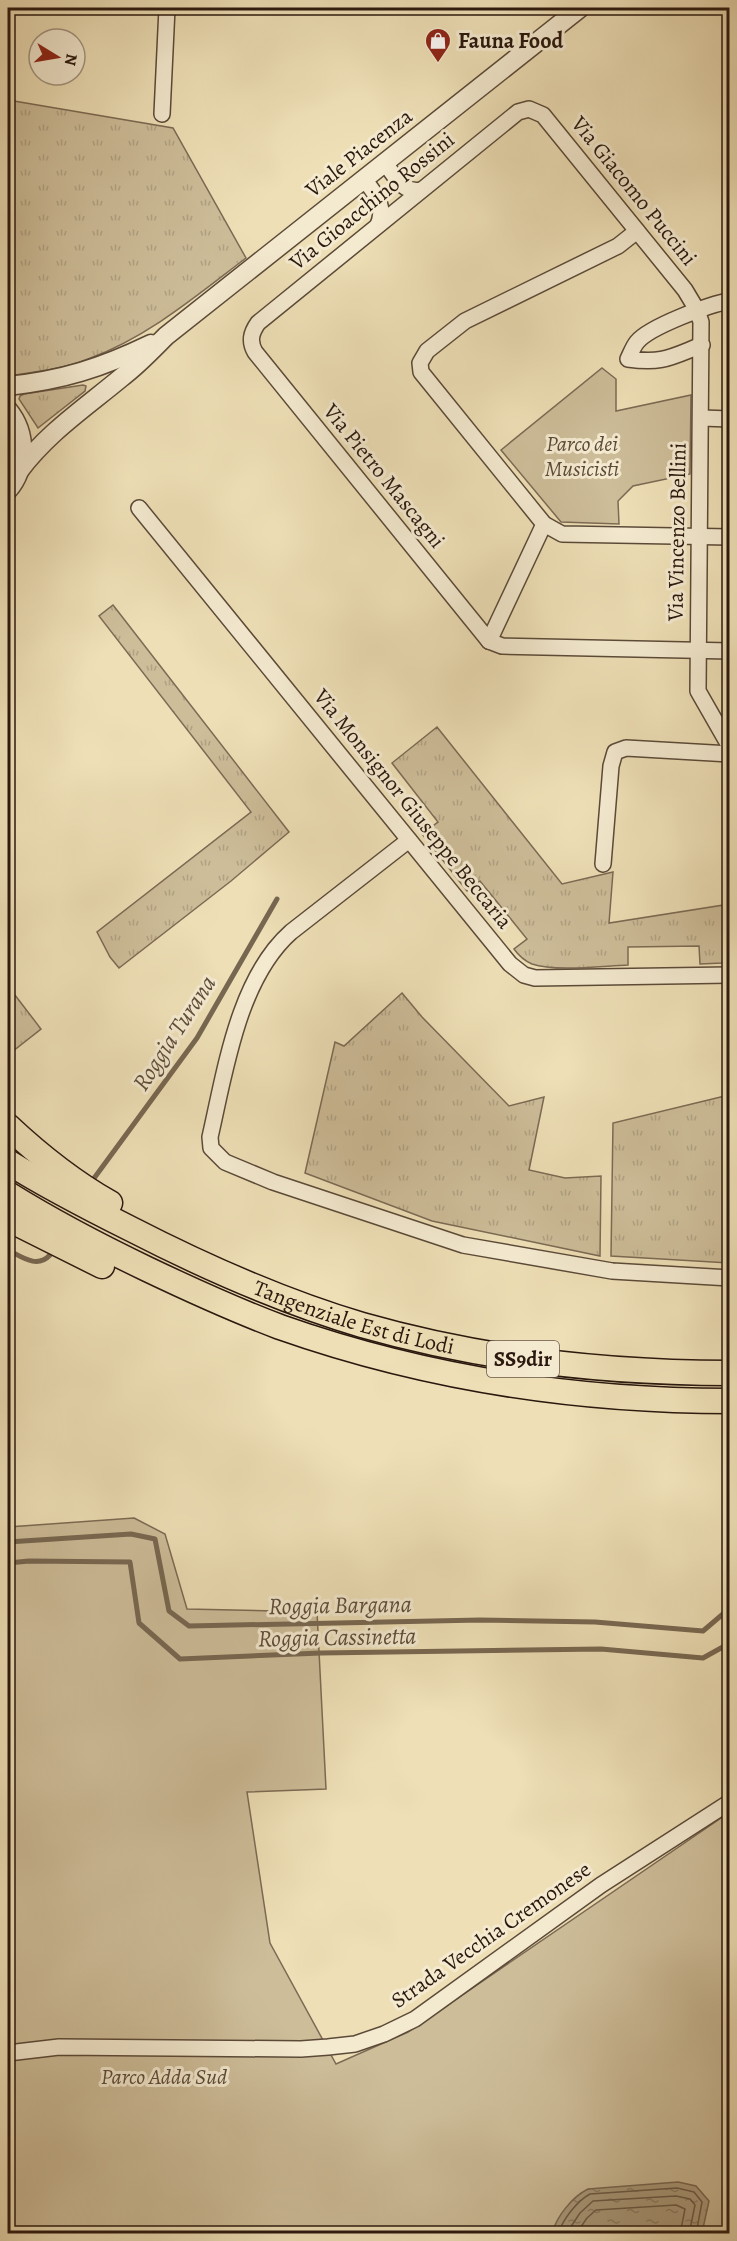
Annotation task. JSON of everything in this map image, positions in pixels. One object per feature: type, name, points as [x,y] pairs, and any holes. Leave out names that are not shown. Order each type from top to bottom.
[{"type":"highway","points":[[8,1126],[32,1149],[92,1193],[170,1236],[198,1263]]},
{"type":"highway","name":"Tangenziale Est di Lodi","points":[[8,1162],[48,1187],[198,1263],[256,1287],[351,1321],[422,1340],[511,1357],[590,1368],[646,1372],[729,1373]]},
{"type":"highway","name":"Tangenziale Est di Lodi","points":[[8,1194],[84,1238],[212,1300],[337,1346],[511,1386],[681,1401],[729,1401]]},
{"type":"highway","points":[[8,1219],[174,1300],[212,1300]]},
{"type":"street","points":[[162,114],[167,8]]},
{"type":"street","name":"Viale Piacenza","points":[[8,490],[19,471],[39,446],[124,376],[166,336],[580,8]]},
{"type":"street","name":"Via Gioacchino Rossini","points":[[251,336],[258,323],[378,225],[518,112],[529,109]]},
{"type":"street","name":"Via Giacomo Puccini","points":[[529,109],[543,115],[685,290],[697,310]]},
{"type":"street","points":[[385,163],[403,187],[414,191],[422,190]]},
{"type":"street","points":[[364,179],[382,206],[378,225]]},
{"type":"street","points":[[637,231],[618,246],[465,321],[428,351],[420,363],[425,378],[544,524],[562,534],[729,537]]},
{"type":"street","points":[[702,345],[661,361],[628,359],[638,341],[647,334],[697,310],[729,301]]},
{"type":"street","name":"Via Vincenzo Bellini","points":[[697,310],[701,322],[702,345],[698,691],[729,747]]},
{"type":"street","name":"Viale Piacenza","points":[[8,386],[70,376],[126,356],[166,336]]},
{"type":"street","name":"Via Pietro Mascagni","points":[[251,336],[251,345],[255,352],[489,641]]},
{"type":"street","points":[[8,410],[14,417],[21,436],[23,457],[19,471]]},
{"type":"street","points":[[702,418],[729,418]]},
{"type":"street","name":"Via Monsignor Giuseppe Beccaria","points":[[139,508],[510,964],[524,975],[535,978],[729,975]]},
{"type":"street","points":[[544,524],[489,641],[502,646],[729,651]]},
{"type":"street","points":[[603,864],[611,766],[615,752],[626,747],[729,754]]},
{"type":"street","points":[[410,840],[291,932],[279,942],[270,955],[244,1004],[236,1025],[210,1137],[211,1148],[215,1155],[225,1162],[273,1182],[463,1245],[612,1271],[729,1278]]},
{"type":"street","name":"Strada Vecchia Cremonese","points":[[8,2053],[59,2047],[301,2049],[355,2044],[384,2034],[415,2019],[601,1885],[729,1802]]},
{"type":"green space","points":[[8,100],[173,128],[246,258],[171,314],[110,350],[69,365],[8,376]]},
{"type":"green space","name":"Parco dei Musicisti","points":[[602,368],[616,379],[616,411],[691,395],[690,474],[633,486],[618,501],[619,524],[561,522],[501,450]]},
{"type":"green space","points":[[86,386],[85,391],[38,428],[19,399],[24,394]]},
{"type":"green space","points":[[113,605],[289,832],[231,881],[119,968],[110,957],[97,932],[251,812],[99,616]]},
{"type":"green space","points":[[437,727],[562,884],[613,872],[609,923],[724,905],[722,963],[700,964],[699,946],[628,947],[628,965],[553,968],[532,964],[522,958],[514,949],[527,939],[480,881],[467,891],[422,834],[438,822],[392,763]]},
{"type":"green space","points":[[8,986],[41,1029],[8,1055]]},
{"type":"green space","points":[[402,993],[422,1017],[509,1106],[544,1097],[529,1170],[565,1178],[601,1176],[600,1256],[432,1221],[305,1173],[335,1042],[344,1046]]},
{"type":"green space","points":[[729,1095],[729,1263],[611,1256],[613,1123]]},
{"type":"green space","name":"Parco Adda Sud","points":[[134,1518],[165,1534],[187,1609],[317,1612],[326,1789],[247,1792],[270,1943],[336,2064],[408,2032],[721,1818],[729,1808],[729,2233],[8,2234],[8,1527]]},
{"type":"water","points":[[678,2182],[696,2186],[709,2201],[702,2233],[552,2233],[557,2220],[566,2208],[588,2189]]},
{"type":"waterway","name":"Roggia Turana","points":[[92,1181],[197,1038],[277,899]]},
{"type":"waterway","name":"Roggia Turana","points":[[8,1250],[35,1261],[40,1261],[50,1255]]},
{"type":"waterway","name":"Roggia Bargana","points":[[8,1542],[131,1534],[155,1539],[169,1611],[189,1626],[480,1620],[595,1622],[703,1631],[730,1608]]},
{"type":"waterway","name":"Roggia Cassinetta","points":[[8,1563],[29,1561],[130,1562],[139,1623],[180,1659],[321,1653],[601,1649],[703,1658],[730,1643]]},
{"type":"place","name":"Fauna Food","points":[[438,64]]}]
